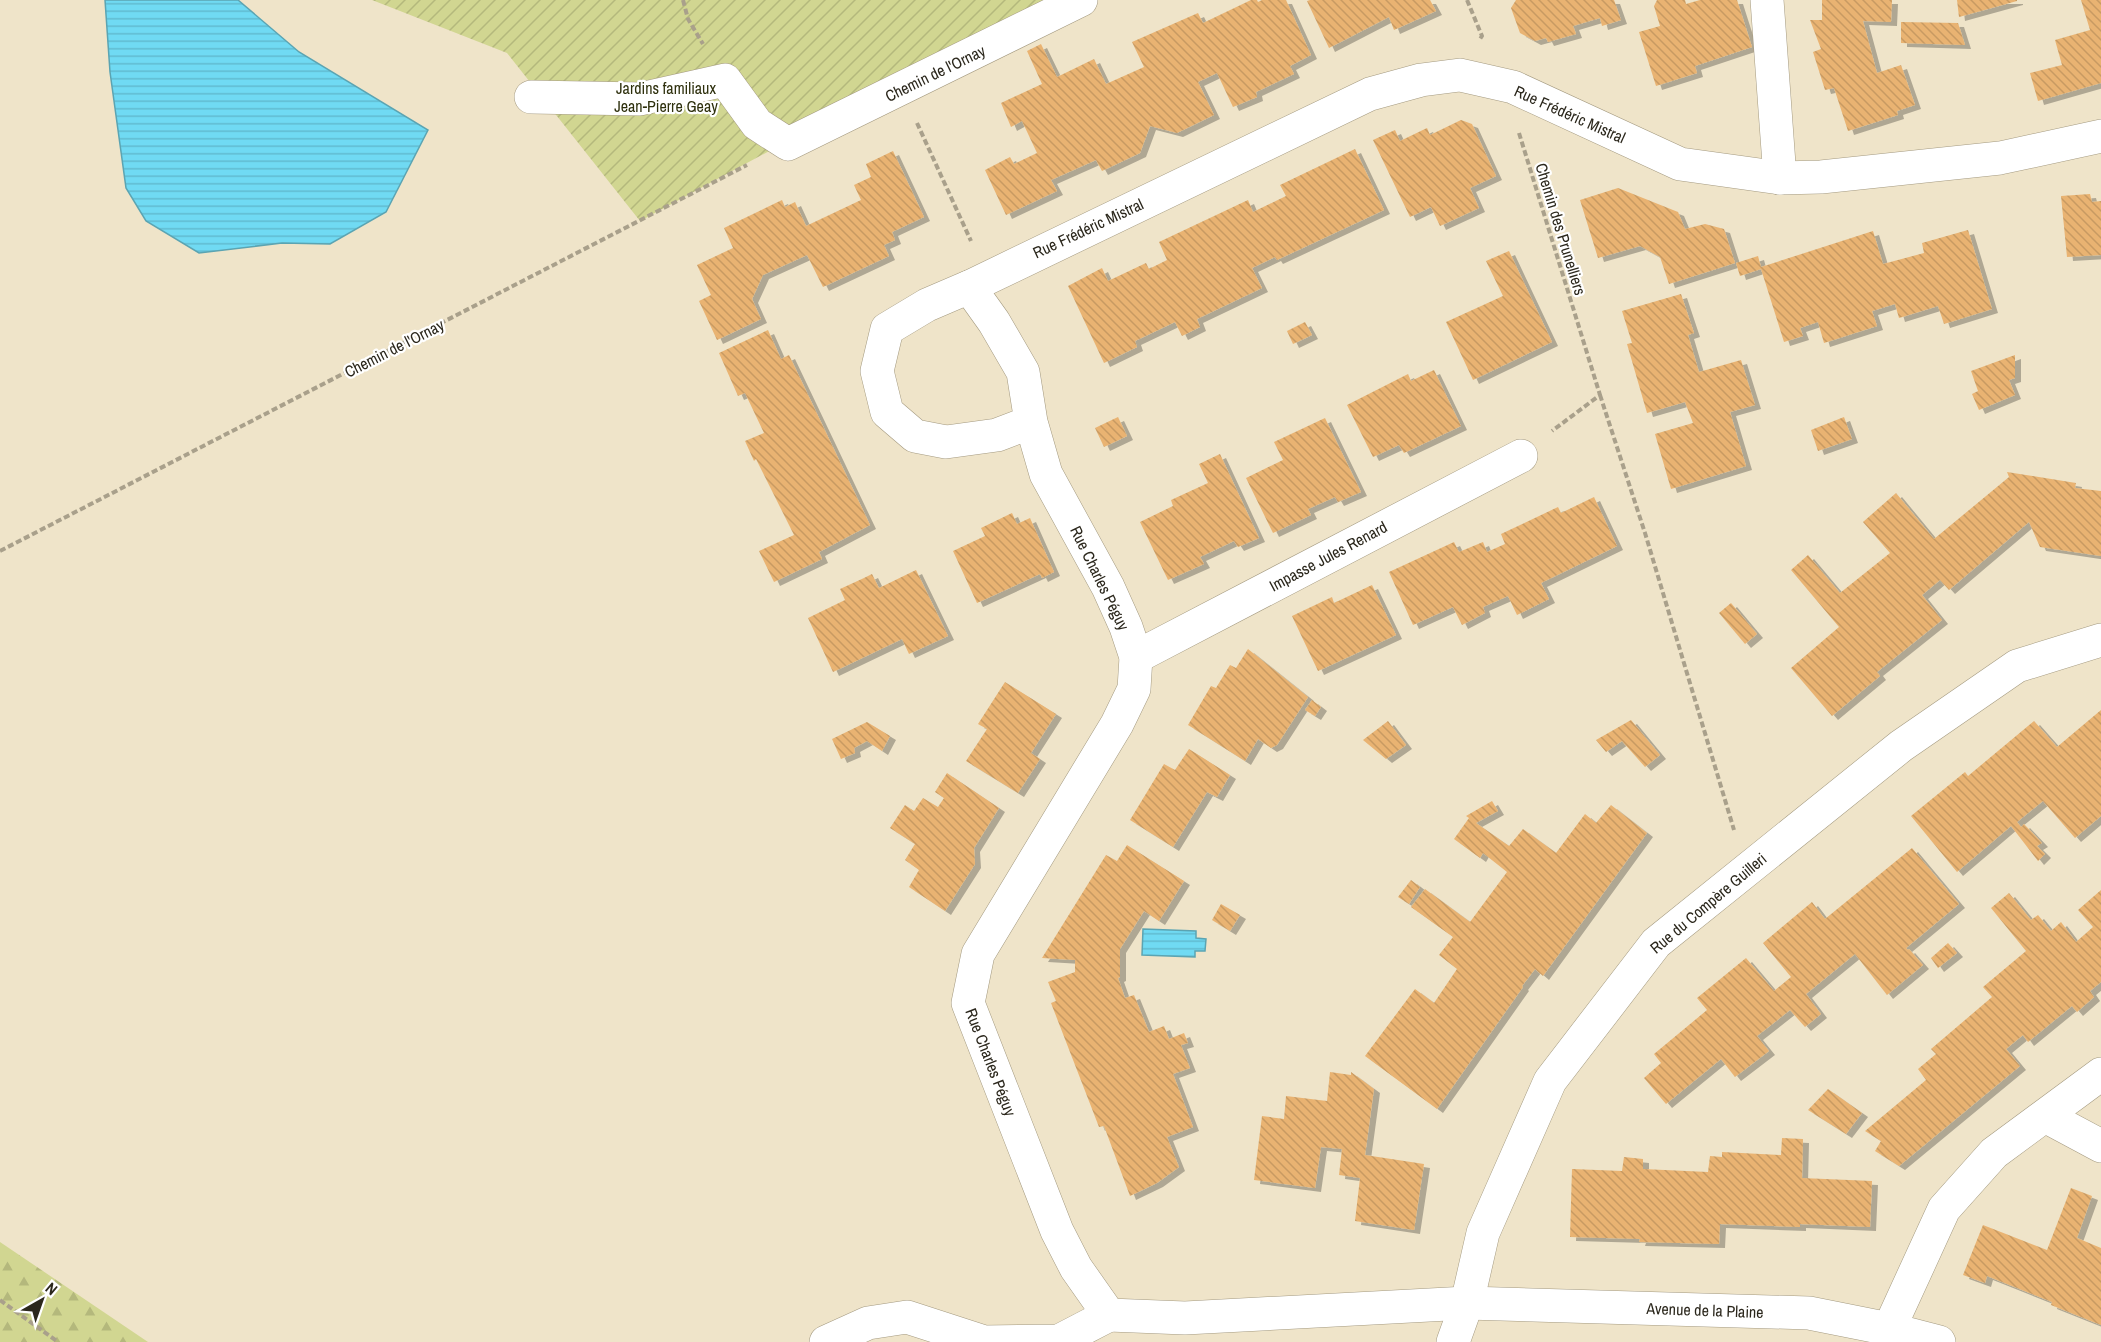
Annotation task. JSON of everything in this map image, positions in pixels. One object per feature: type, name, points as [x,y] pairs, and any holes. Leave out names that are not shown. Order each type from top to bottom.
[{"type":"street","name":"Chemin de l'Ornay","points":[[788,144],[1081,0]]},
{"type":"street","points":[[1767,0],[1780,178]]},
{"type":"street","name":"Rue Frédéric Mistral","points":[[969,287],[1003,268],[1370,94],[1421,81],[1460,75],[1513,87],[1680,164],[1780,178],[1821,177],[2000,158],[2101,136]]},
{"type":"street","points":[[531,97],[640,99],[725,80],[757,124],[788,144]]},
{"type":"street","points":[[969,287],[927,305],[887,329],[877,370],[887,412],[915,436],[946,442],[998,435],[1031,422]]},
{"type":"street","name":"Rue Charles Péguy","points":[[969,287],[994,322],[1023,372],[1031,422],[1046,474],[1108,587],[1126,627],[1136,657],[1134,689],[1117,724],[978,954],[968,1003],[1057,1232],[1076,1268],[1109,1315]]},
{"type":"street","name":"Impasse Jules Renard","points":[[1136,657],[1521,456]]},
{"type":"street","name":"Rue du Compère Guilleri","points":[[1453,1342],[1467,1303],[1483,1233],[1550,1081],[1656,943],[1901,746],[2017,666],[2101,640]]},
{"type":"street","points":[[1889,1329],[1944,1209],[1994,1154],[2101,1074]]},
{"type":"street","points":[[2045,1116],[2101,1146]]},
{"type":"street","points":[[826,1342],[868,1323],[908,1317],[984,1342],[1059,1341],[1109,1315],[1185,1318],[1467,1303]]},
{"type":"street","name":"Avenue de la Plaine","points":[[1467,1303],[1805,1328],[1889,1329],[1939,1342]]},
{"type":"path","points":[[683,0],[688,19],[725,80]]},
{"type":"path","points":[[1460,75],[1482,36],[1467,0]]},
{"type":"path","points":[[901,89],[971,239],[969,287]]},
{"type":"path","name":"Chemin des Prunelliers","points":[[1515,123],[1645,533],[1747,870]]},
{"type":"path","name":"Chemin de l'Ornay","points":[[0,551],[788,144]]},
{"type":"path","points":[[1521,456],[1600,395]]},
{"type":"path","points":[[0,1300],[58,1342]]},
{"type":"green space","name":"Jardins familiaux Jean-Pierre Geay","points":[[372,0],[1048,0],[640,221],[507,53]]},
{"type":"green space","points":[[0,1242],[148,1342],[0,1342]]},
{"type":"water","points":[[105,0],[238,0],[299,52],[428,130],[386,212],[330,244],[282,243],[199,253],[146,221],[126,188],[110,72]]},
{"type":"water","points":[[1143,929],[1196,931],[1196,938],[1206,939],[1205,951],[1195,951],[1195,957],[1142,955]]},
{"type":"building","points":[[1251,0],[1258,2],[1286,0],[1311,55],[1290,66],[1294,74],[1256,92],[1257,97],[1233,107],[1217,73],[1198,82],[1214,115],[1177,133],[1150,126],[1140,153],[1102,171],[1096,160],[1051,180],[1057,191],[1006,215],[985,170],[1010,157],[1014,164],[1037,153],[1022,121],[1011,127],[1001,103],[1042,84],[1027,51],[1041,44],[1057,77],[1094,59],[1106,84],[1144,67],[1132,42],[1198,13],[1203,23]]},
{"type":"building","points":[[1430,0],[1436,11],[1394,30],[1389,17],[1329,48],[1307,1]]},
{"type":"building","points":[[1516,0],[1614,0],[1621,20],[1602,26],[1600,18],[1573,26],[1576,34],[1548,42],[1546,38],[1535,41],[1520,33],[1511,8]]},
{"type":"building","points":[[1657,0],[1685,0],[1686,4],[1700,0],[1737,0],[1752,47],[1695,66],[1697,73],[1656,86],[1639,32],[1660,26],[1654,6]]},
{"type":"building","points":[[1822,0],[1892,0],[1891,22],[1863,21],[1877,73],[1901,65],[1915,105],[1897,111],[1898,115],[1848,131],[1834,88],[1825,90],[1813,52],[1821,49],[1810,20],[1822,20]]},
{"type":"building","points":[[1957,0],[2017,0],[2017,1],[1959,17]]},
{"type":"building","points":[[2081,0],[2101,0],[2101,83],[2038,101],[2030,73],[2062,65],[2055,40],[2090,30]]},
{"type":"building","points":[[1901,22],[1958,23],[1965,45],[1901,43]]},
{"type":"building","points":[[1461,120],[1472,124],[1496,176],[1470,188],[1479,208],[1440,226],[1431,207],[1410,217],[1373,140],[1395,130],[1400,141],[1427,128],[1430,135]]},
{"type":"building","points":[[1355,149],[1384,210],[1277,260],[1275,257],[1252,268],[1262,288],[1197,319],[1200,327],[1182,336],[1175,322],[1135,341],[1137,347],[1104,363],[1068,286],[1102,268],[1108,281],[1146,263],[1149,269],[1167,260],[1159,242],[1248,200],[1253,212],[1286,196],[1280,185]]},
{"type":"building","points":[[893,151],[924,217],[892,232],[895,240],[884,245],[889,256],[823,287],[807,255],[763,275],[752,299],[761,319],[717,340],[699,301],[711,295],[697,265],[733,248],[724,228],[782,200],[785,207],[795,202],[806,226],[861,200],[854,185],[871,177],[866,164]]},
{"type":"building","points":[[1618,188],[1678,212],[1685,229],[1705,224],[1724,229],[1735,263],[1669,284],[1660,257],[1640,246],[1598,258],[1580,200]]},
{"type":"building","points":[[2090,194],[2092,202],[2101,201],[2101,255],[2067,257],[2061,196]]},
{"type":"building","points":[[1968,230],[1992,309],[1944,324],[1938,306],[1899,318],[1895,304],[1872,311],[1877,326],[1824,343],[1818,322],[1800,328],[1803,336],[1784,342],[1761,269],[1740,276],[1736,263],[1758,256],[1761,267],[1873,231],[1883,264],[1924,253],[1922,243]]},
{"type":"building","points":[[1509,251],[1552,342],[1473,380],[1446,322],[1503,296],[1486,261]]},
{"type":"building","points":[[1681,294],[1694,333],[1688,335],[1699,372],[1741,360],[1755,405],[1730,412],[1746,466],[1671,489],[1655,434],[1693,423],[1685,402],[1647,413],[1627,344],[1632,343],[1622,311]]},
{"type":"building","points":[[1305,322],[1312,335],[1293,344],[1287,331]]},
{"type":"building","points":[[768,330],[781,359],[789,355],[870,525],[819,552],[822,559],[774,582],[759,551],[794,535],[745,441],[764,433],[745,393],[738,396],[719,353]]},
{"type":"building","points":[[2015,355],[2015,378],[2009,380],[2015,395],[1979,410],[1972,394],[1978,391],[1971,371]]},
{"type":"building","points":[[1434,370],[1461,426],[1404,453],[1399,445],[1373,457],[1347,405],[1408,374],[1411,381]]},
{"type":"building","points":[[1118,417],[1127,436],[1104,447],[1095,428]]},
{"type":"building","points":[[1844,417],[1852,439],[1818,451],[1811,430]]},
{"type":"building","points":[[1325,418],[1361,492],[1338,502],[1335,497],[1308,509],[1311,515],[1273,533],[1246,478],[1283,460],[1274,442]]},
{"type":"building","points":[[1220,454],[1259,538],[1238,547],[1234,541],[1200,557],[1204,564],[1168,580],[1140,522],[1173,506],[1171,500],[1208,483],[1199,464]]},
{"type":"building","points":[[2007,472],[2076,483],[2075,488],[2101,491],[2101,556],[2040,547],[2029,522],[1949,590],[1940,580],[1922,595],[1942,620],[1877,672],[1880,676],[1832,716],[1791,668],[1839,627],[1791,570],[1808,555],[1840,593],[1890,553],[1863,522],[1896,493],[1934,539],[2009,477]]},
{"type":"building","points":[[1594,497],[1617,546],[1541,583],[1549,599],[1517,615],[1508,596],[1483,607],[1485,613],[1462,625],[1453,607],[1413,625],[1389,572],[1454,542],[1459,552],[1483,542],[1487,552],[1505,544],[1501,534],[1558,507],[1561,513]]},
{"type":"building","points":[[1012,513],[1017,524],[1030,518],[1054,572],[1042,578],[1040,574],[977,603],[953,551],[985,536],[981,528]]},
{"type":"building","points":[[916,570],[948,636],[909,654],[902,639],[833,672],[808,618],[845,600],[840,589],[872,574],[879,588]]},
{"type":"building","points":[[1372,585],[1396,635],[1318,671],[1292,616],[1332,597],[1334,603]]},
{"type":"building","points":[[1731,603],[1757,634],[1745,644],[1719,613]]},
{"type":"building","points":[[1248,649],[1308,697],[1277,745],[1271,748],[1258,739],[1245,761],[1188,725],[1211,686],[1216,688],[1230,665],[1236,668]]},
{"type":"building","points":[[1005,682],[1056,714],[1031,753],[1040,759],[1018,793],[966,761],[987,729],[978,724]]},
{"type":"building","points":[[1312,700],[1321,707],[1315,716],[1305,710]]},
{"type":"building","points":[[2101,710],[2101,816],[2075,838],[2043,801],[2017,822],[2021,827],[2024,824],[2042,843],[2037,846],[2045,854],[2038,861],[2011,826],[1957,872],[1911,816],[1965,772],[1968,776],[2034,721],[2057,747]]},
{"type":"building","points":[[1631,720],[1660,755],[1645,767],[1622,741],[1606,752],[1596,740]]},
{"type":"building","points":[[1388,721],[1406,745],[1386,759],[1363,740]]},
{"type":"building","points":[[867,722],[890,736],[882,751],[867,741],[854,748],[855,753],[841,759],[832,739]]},
{"type":"building","points":[[1189,749],[1230,775],[1217,797],[1207,792],[1173,847],[1130,820],[1164,764],[1175,770]]},
{"type":"building","points":[[947,773],[999,808],[974,848],[975,864],[945,911],[909,887],[919,870],[905,860],[915,844],[890,828],[905,805],[914,811],[923,798],[938,807],[944,798],[935,792]]},
{"type":"building","points":[[1492,801],[1498,811],[1476,823],[1509,846],[1523,829],[1556,853],[1585,814],[1596,823],[1611,805],[1647,833],[1543,976],[1535,969],[1522,986],[1437,1109],[1365,1056],[1415,989],[1434,1003],[1457,969],[1439,955],[1453,937],[1411,907],[1425,889],[1470,922],[1507,872],[1483,853],[1480,858],[1454,839],[1469,818],[1466,816]]},
{"type":"building","points":[[1127,845],[1184,881],[1159,921],[1144,911],[1120,949],[1120,977],[1118,978],[1125,998],[1134,995],[1149,1032],[1164,1026],[1169,1039],[1184,1033],[1188,1043],[1181,1045],[1190,1068],[1173,1074],[1193,1127],[1167,1137],[1179,1167],[1157,1183],[1130,1196],[1104,1126],[1099,1127],[1051,1003],[1056,1001],[1048,982],[1075,972],[1075,960],[1042,958],[1106,855],[1117,861]]},
{"type":"building","points":[[1912,848],[1959,904],[1906,948],[1923,965],[1887,995],[1855,954],[1806,994],[1821,1014],[1805,1027],[1790,1010],[1757,1036],[1769,1051],[1735,1077],[1721,1059],[1666,1104],[1644,1078],[1661,1063],[1654,1054],[1707,1010],[1697,998],[1746,958],[1774,991],[1791,977],[1763,943],[1812,902],[1825,919]]},
{"type":"building","points":[[1411,880],[1420,887],[1409,904],[1398,897]]},
{"type":"building","points":[[2101,890],[2101,982],[2090,991],[2094,997],[2077,1012],[2072,1006],[2028,1042],[2023,1035],[2006,1049],[2020,1066],[1899,1166],[1875,1151],[1881,1141],[1865,1131],[1926,1080],[1918,1069],[1936,1054],[1931,1049],[1992,997],[1983,987],[2026,951],[1991,908],[2009,893],[2031,920],[2038,915],[2051,931],[2061,922],[2076,942],[2093,927],[2078,910]]},
{"type":"building","points":[[1221,904],[1240,915],[1230,931],[1212,920]]},
{"type":"building","points":[[1948,943],[1957,953],[1938,968],[1931,958]]},
{"type":"building","points":[[1330,1072],[1351,1075],[1351,1072],[1374,1089],[1365,1155],[1424,1164],[1414,1230],[1355,1221],[1360,1178],[1339,1175],[1342,1149],[1321,1147],[1315,1188],[1254,1180],[1262,1116],[1284,1119],[1286,1096],[1327,1101]]},
{"type":"building","points":[[1828,1089],[1862,1113],[1846,1134],[1808,1110]]},
{"type":"building","points":[[1782,1138],[1803,1139],[1802,1178],[1872,1181],[1870,1227],[1720,1224],[1719,1244],[1570,1237],[1572,1169],[1622,1171],[1624,1157],[1643,1159],[1643,1169],[1708,1172],[1710,1156],[1722,1157],[1722,1152],[1781,1155]]},
{"type":"building","points":[[2071,1188],[2092,1196],[2077,1238],[2101,1248],[2101,1325],[1987,1276],[1985,1283],[1963,1275],[1983,1225],[2047,1250]]}]
